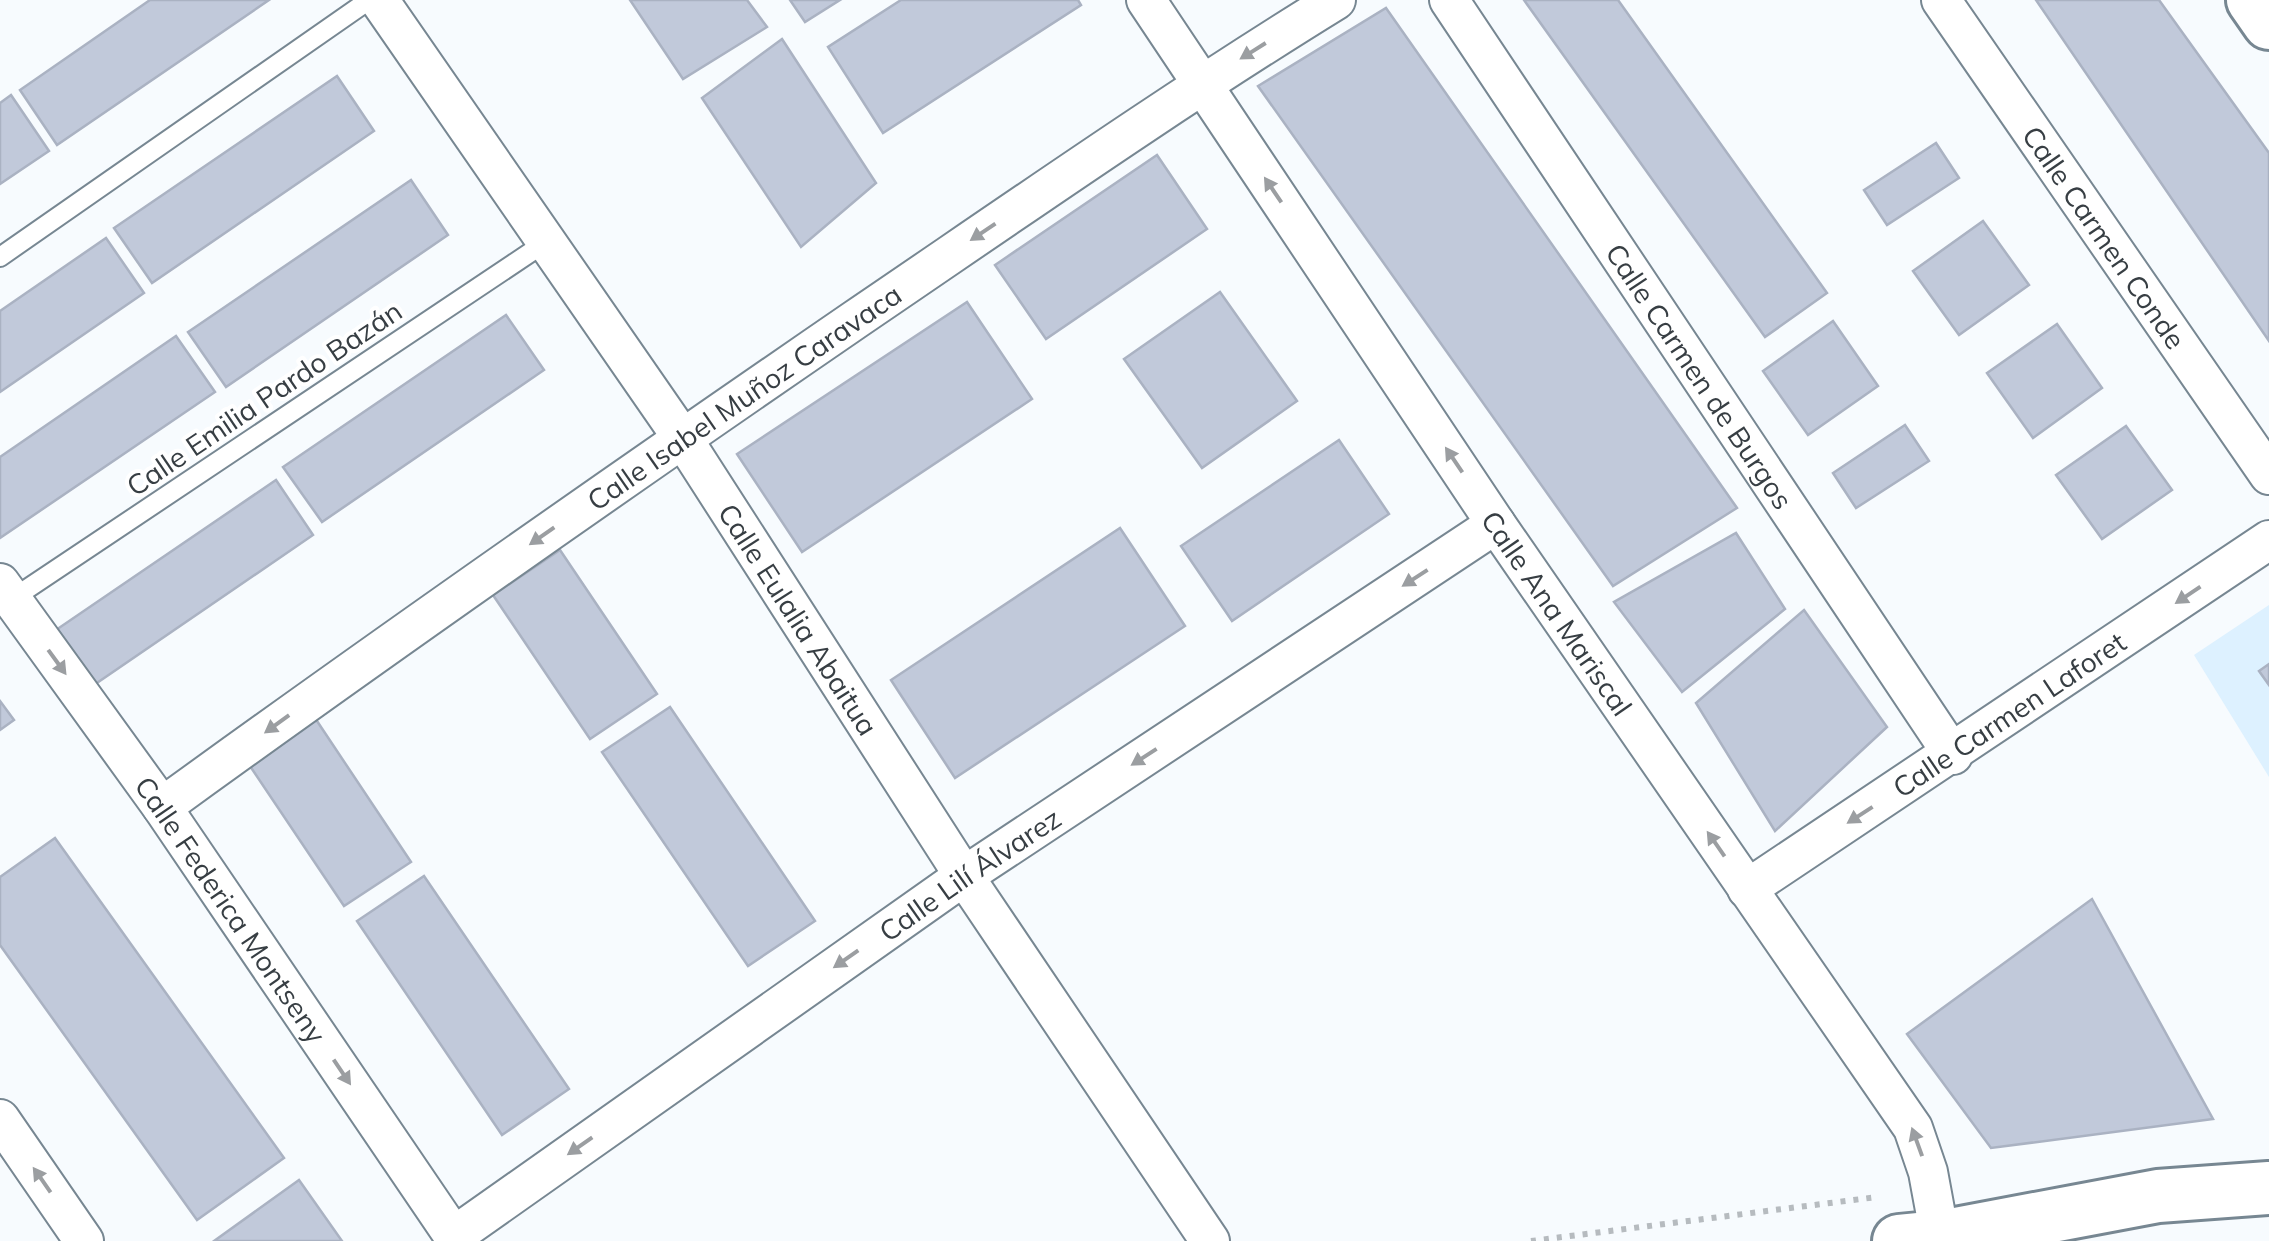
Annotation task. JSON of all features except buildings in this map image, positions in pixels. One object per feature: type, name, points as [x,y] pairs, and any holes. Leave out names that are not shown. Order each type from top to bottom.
[{"type":"street","name":"Calle Eulalia Abaitua","points":[[378,0],[682,439],[964,876],[1210,1241]]},
{"type":"street","name":"Calle Ana Mariscal","points":[[1146,0],[1496,524],[1913,1128],[1928,1172],[1920,1239]]},
{"type":"street","name":"Calle Isabel Muñoz Caravaca","points":[[162,807],[402,633],[682,439],[1202,82],[1336,0]]},
{"type":"street","name":"Calle Carmen de Burgos","points":[[1449,0],[1953,754]]},
{"type":"street","name":"Calle Carmen Conde","points":[[1940,0],[2269,475]]},
{"type":"street","points":[[2253,0],[2269,23]]},
{"type":"street","name":"Calle Lilí Álvarez","points":[[456,1238],[964,876],[1496,524]]},
{"type":"street","name":"Calle Carmen Laforet","points":[[1747,889],[2269,540]]},
{"type":"street","name":"Calle Federica Montseny","points":[[7,602],[162,807],[456,1238]]},
{"type":"street","points":[[0,1120],[84,1241]]},
{"type":"street","points":[[1920,1239],[2158,1196],[2269,1188]]},
{"type":"lane","points":[[0,256],[368,0]]},
{"type":"lane","name":"Calle Emilia Pardo Bazán","points":[[7,602],[546,242]]},
{"type":"shaded area","points":[[2269,605],[2269,777],[2194,655]]}]
